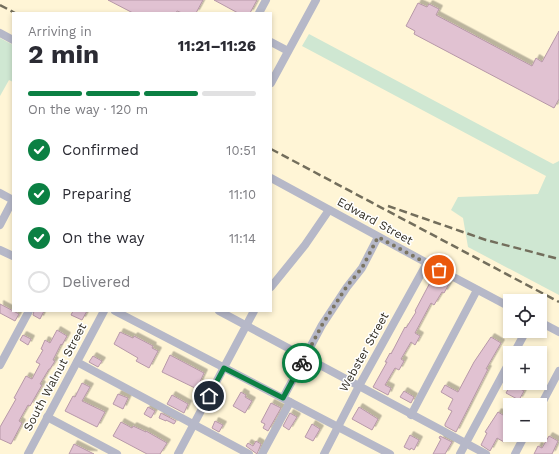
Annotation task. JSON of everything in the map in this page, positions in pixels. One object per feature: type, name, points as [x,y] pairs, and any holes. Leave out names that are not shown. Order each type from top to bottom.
[{"type":"street","points":[[260,12],[266,0]]},
{"type":"street","points":[[272,81],[316,0]]},
{"type":"street","points":[[0,33],[12,39]]},
{"type":"street","points":[[272,43],[288,51]]},
{"type":"street","name":"Edward Street","points":[[272,179],[503,303]]},
{"type":"street","points":[[0,193],[12,199]]},
{"type":"street","points":[[0,225],[12,202]]},
{"type":"street","points":[[272,286],[305,245],[329,210]]},
{"type":"street","points":[[262,454],[305,357],[322,325],[347,286],[362,268],[378,237]]},
{"type":"street","points":[[0,250],[12,256]]},
{"type":"street","name":"Webster Street","points":[[324,454],[359,386],[427,263]]},
{"type":"street","points":[[411,415],[477,290]]},
{"type":"street","points":[[0,365],[28,312]]},
{"type":"street","name":"South Walnut Street","points":[[28,454],[103,312]]},
{"type":"street","points":[[117,312],[390,454]]},
{"type":"street","points":[[221,312],[486,454]]},
{"type":"street","points":[[178,454],[253,312]]},
{"type":"street","points":[[547,326],[559,332]]},
{"type":"street","points":[[77,362],[250,454]]},
{"type":"street","points":[[545,398],[559,371]]},
{"type":"street","points":[[460,454],[503,374]]},
{"type":"street","points":[[47,417],[103,451],[117,454]]},
{"type":"street","points":[[515,454],[521,442]]},
{"type":"green space","points":[[309,34],[553,164],[559,161],[559,295],[468,247],[463,218],[451,210],[458,197],[538,194],[546,176],[302,46]]},
{"type":"green space","points":[[0,38],[12,44],[12,82],[9,80],[0,96]]},
{"type":"building","points":[[108,0],[203,0],[197,12],[131,12]]},
{"type":"building","points":[[214,0],[257,0],[251,12],[236,12]]},
{"type":"building","points":[[418,3],[427,7],[429,4],[439,9],[436,15],[532,66],[536,58],[542,62],[559,31],[559,99],[554,108],[414,34],[415,31],[406,26]]},
{"type":"building","points":[[434,275],[449,284],[434,305],[431,303],[415,333],[420,336],[415,345],[411,342],[401,359],[404,361],[399,370],[395,368],[385,385],[391,388],[388,395],[373,387],[387,362],[385,362],[390,353],[391,354],[405,327],[406,328],[416,312],[415,311]]},
{"type":"building","points":[[0,304],[12,310],[12,312],[19,314],[15,321],[0,313]]},
{"type":"building","points":[[34,312],[44,312],[40,319],[33,315]]},
{"type":"building","points":[[72,312],[86,312],[82,320],[71,315]]},
{"type":"building","points":[[57,330],[67,336],[53,360],[55,361],[40,384],[42,385],[30,406],[28,405],[19,421],[22,423],[11,444],[0,439],[0,427],[16,399],[14,398],[26,376],[32,379],[40,364],[36,362],[43,350],[41,349],[45,340],[50,343]]},
{"type":"building","points":[[120,332],[133,338],[134,336],[153,346],[152,348],[158,351],[149,368],[136,361],[138,358],[114,344]]},
{"type":"building","points":[[23,335],[31,339],[28,345],[20,340]]},
{"type":"building","points":[[491,337],[501,343],[486,369],[488,369],[456,432],[445,426],[452,411],[448,409],[453,399],[441,392],[445,385],[458,392],[474,362]]},
{"type":"building","points":[[170,355],[204,373],[199,384],[197,384],[195,388],[162,372]]},
{"type":"building","points":[[93,356],[102,361],[98,367],[89,362]]},
{"type":"building","points":[[82,383],[90,387],[82,401],[105,412],[97,427],[65,411],[73,396],[75,397]]},
{"type":"building","points":[[508,390],[524,391],[520,398],[515,398],[506,393]]},
{"type":"building","points":[[404,391],[414,397],[411,403],[400,397]]},
{"type":"building","points":[[241,392],[246,395],[245,397],[252,401],[245,413],[233,406]]},
{"type":"building","points":[[118,394],[128,398],[123,409],[113,404]]},
{"type":"building","points":[[172,395],[188,404],[184,413],[167,404]]},
{"type":"building","points":[[271,403],[281,408],[268,431],[263,428],[265,424],[261,422]]},
{"type":"building","points":[[148,407],[155,411],[151,418],[144,414]]},
{"type":"building","points":[[359,407],[378,419],[372,430],[352,419]]},
{"type":"building","points":[[498,412],[503,415],[503,441],[497,438],[490,451],[481,445],[487,433],[485,432]]},
{"type":"building","points":[[161,413],[176,421],[174,424],[159,418]]},
{"type":"building","points":[[290,413],[297,417],[289,430],[283,426]]},
{"type":"building","points":[[215,421],[223,425],[219,432],[212,428]]},
{"type":"building","points":[[121,422],[132,428],[133,426],[146,431],[167,443],[160,454],[147,454],[113,436]]},
{"type":"building","points":[[312,424],[320,429],[313,441],[305,437]]},
{"type":"building","points":[[410,435],[419,440],[414,450],[404,447]]},
{"type":"building","points":[[440,436],[452,442],[445,454],[433,454],[441,439],[439,438]]},
{"type":"building","points":[[549,436],[558,441],[552,454],[534,454],[538,446],[542,448],[547,442]]},
{"type":"building","points":[[256,441],[261,444],[257,454],[246,446],[248,443],[253,446]]},
{"type":"building","points":[[74,444],[94,454],[69,454]]},
{"type":"railway","points":[[0,5],[13,12]]},
{"type":"railway","points":[[272,150],[559,302]]},
{"type":"railway","points":[[388,206],[486,240],[559,259]]},
{"type":"way so far","points":[[302,363],[322,325],[347,286],[362,268],[378,237],[439,270]]},
{"type":"route","points":[[209,396],[224,368],[283,398],[302,363]]}]
